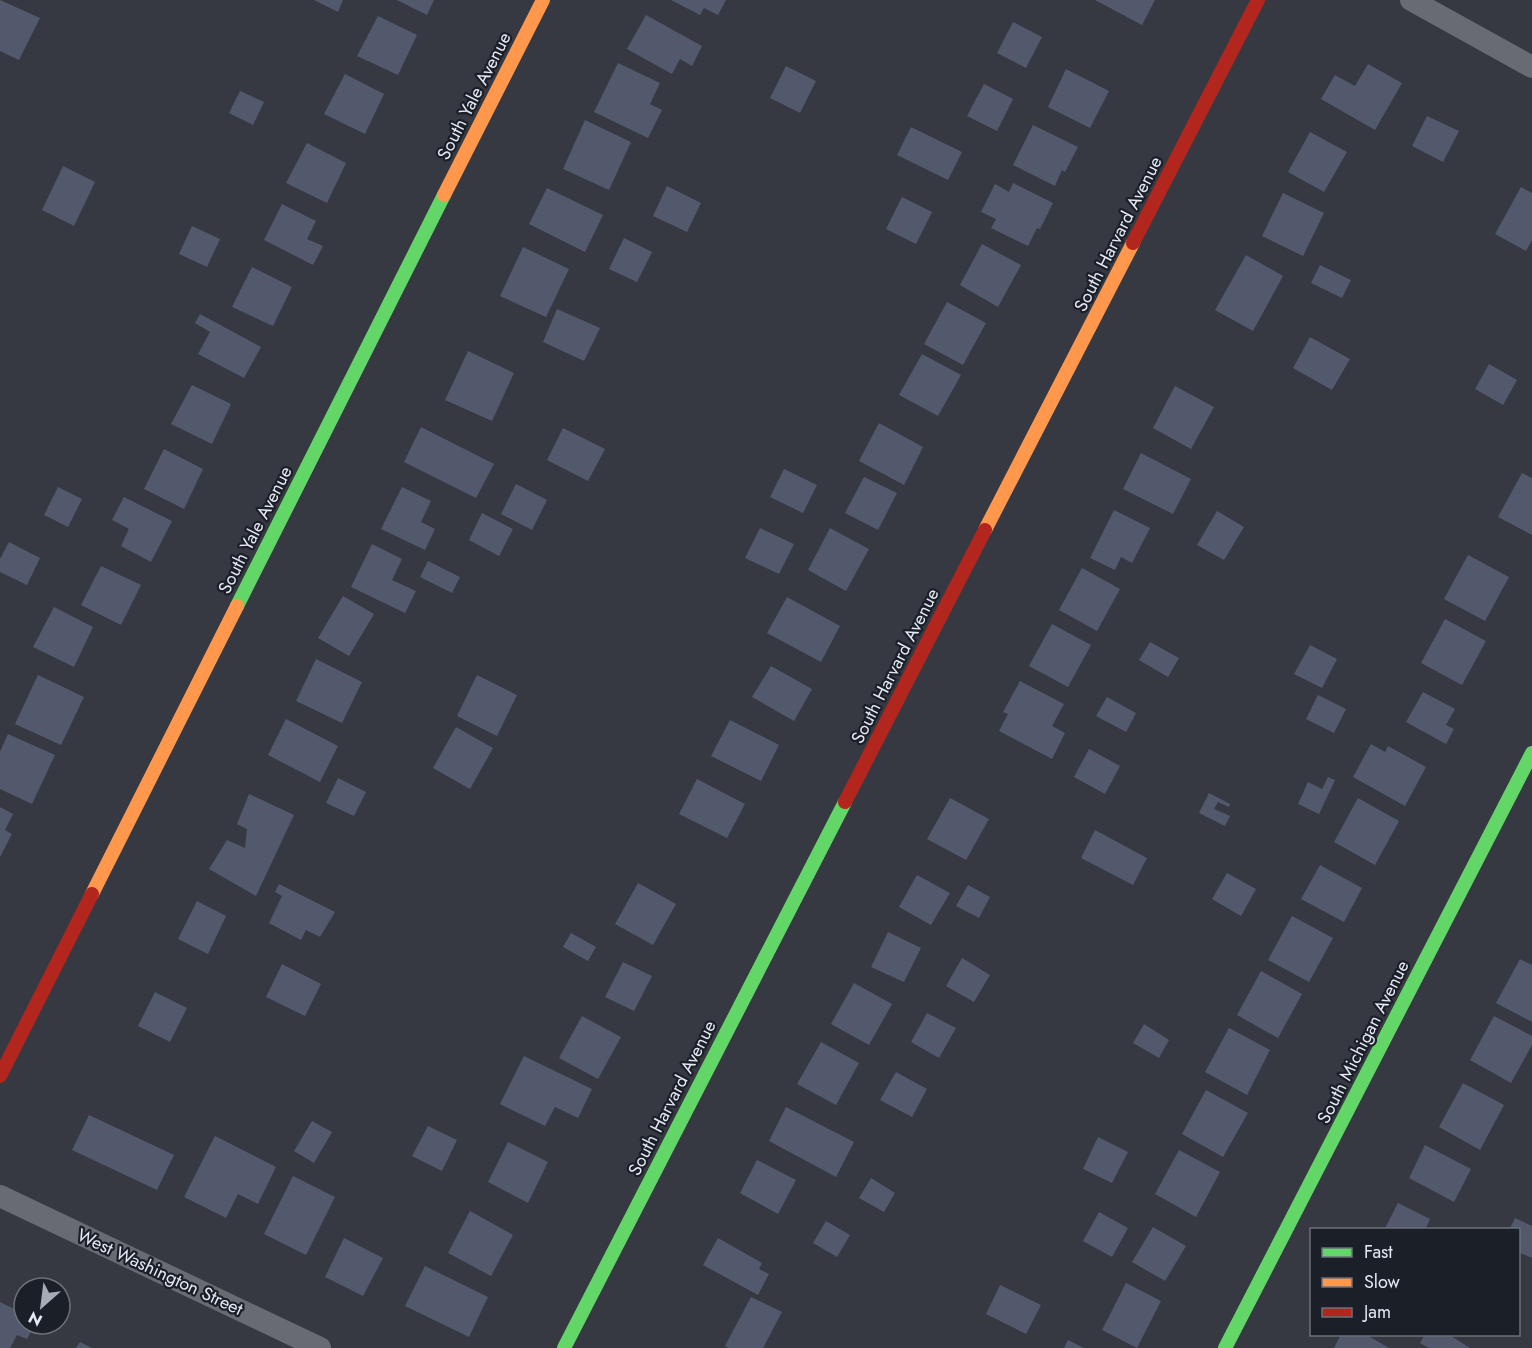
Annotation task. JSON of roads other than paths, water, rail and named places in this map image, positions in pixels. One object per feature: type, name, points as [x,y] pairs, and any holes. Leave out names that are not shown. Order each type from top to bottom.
[{"type":"street","name":"South Yale Avenue","points":[[0,1076],[543,0]]},
{"type":"street","name":"South Harvard Avenue","points":[[564,1348],[1258,0]]},
{"type":"street","points":[[1411,0],[1532,67]]},
{"type":"street","name":"South Michigan Avenue","points":[[1225,1348],[1532,753]]},
{"type":"street","name":"West Washington Street","points":[[0,1196],[320,1348]]}]
